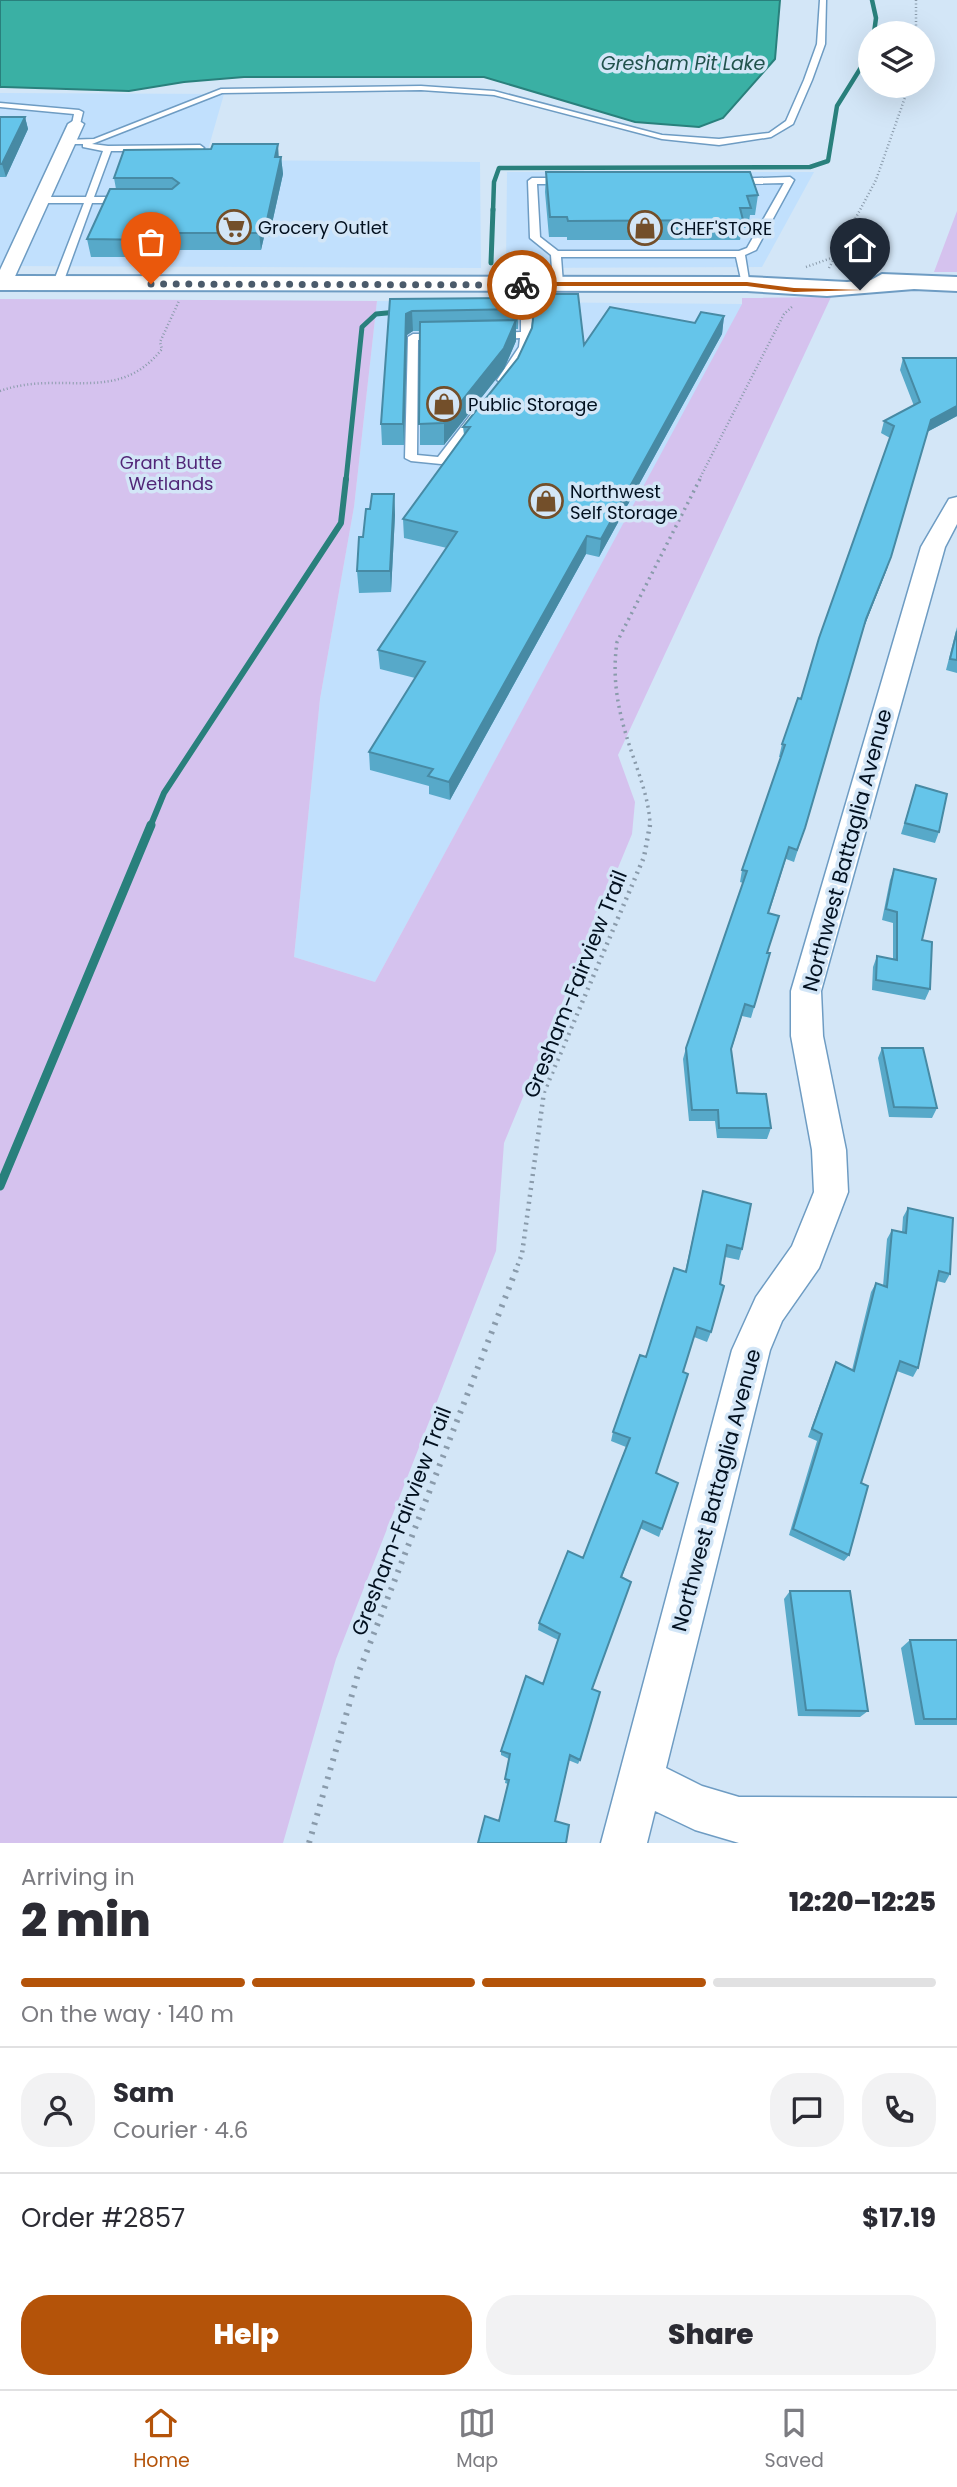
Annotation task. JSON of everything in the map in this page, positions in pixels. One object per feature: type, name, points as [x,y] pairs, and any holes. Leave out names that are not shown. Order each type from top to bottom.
[{"type":"main road","points":[[2,283],[747,284],[794,290],[860,290],[907,284],[957,284]]},
{"type":"street","points":[[2,283],[76,124]]},
{"type":"street","name":"Northwest Battaglia Avenue","points":[[624,1843],[751,1350],[769,1309],[806,1256],[831,1192],[829,1150],[807,1036],[806,991],[933,547],[957,504]]},
{"type":"street","points":[[640,1779],[695,1807],[739,1820],[957,1821]]},
{"type":"lane","points":[[67,142],[95,141],[221,91],[421,88],[494,93],[663,137],[719,142],[771,135],[790,122],[808,80],[821,44],[823,0]]},
{"type":"lane","points":[[0,105],[68,109],[79,112],[76,124]]},
{"type":"lane","points":[[67,142],[108,149],[200,148]]},
{"type":"lane","points":[[58,283],[108,149]]},
{"type":"lane","points":[[572,181],[532,181],[535,239],[556,254],[740,254],[751,250],[789,180],[722,181]]},
{"type":"lane","points":[[41,200],[132,200]]},
{"type":"lane","points":[[556,254],[558,284]]},
{"type":"lane","points":[[740,254],[747,284]]},
{"type":"lane","points":[[498,386],[524,347],[524,285]]},
{"type":"lane","points":[[488,336],[525,335]]},
{"type":"lane","points":[[450,336],[412,337],[411,457],[441,461],[483,407]]},
{"type":"path","points":[[916,0],[916,21]]},
{"type":"path","points":[[826,272],[838,256],[876,176],[898,125],[906,98]]},
{"type":"path","points":[[0,391],[16,383],[113,382],[142,374],[153,364],[162,349],[160,342],[180,301],[172,296],[175,284]]},
{"type":"path","name":"Gresham-Fairview Trail","points":[[309,1843],[358,1674],[522,1254],[544,1092],[644,857],[650,815],[615,696],[612,660],[617,642],[784,314]]},
{"type":"shaded area","points":[[0,93],[224,94],[205,160],[480,162],[481,268],[0,266]]},
{"type":"shaded area","points":[[507,172],[814,172],[762,267],[506,268]]},
{"type":"shaded area","name":"Northwest Self Storage","points":[[377,301],[743,304],[375,982],[294,957],[320,699],[354,507]]},
{"type":"green space","points":[[957,211],[957,272],[934,272]]},
{"type":"green space","name":"Grant Butte Wetlands","points":[[831,297],[618,755],[635,802],[632,834],[504,1143],[496,1251],[336,1659],[283,1843],[0,1843],[0,299],[377,301],[354,507],[320,699],[294,957],[375,982],[742,304],[742,298]]},
{"type":"water","name":"Gresham Pit Lake","points":[[0,0],[780,0],[775,59],[723,118],[699,127],[635,122],[484,77],[244,77],[184,82],[129,91],[0,87]]},
{"type":"building","points":[[0,117],[25,117],[2,164],[0,164]]},
{"type":"building","points":[[213,144],[278,144],[275,157],[281,157],[267,220],[262,220],[259,233],[155,233],[153,240],[87,239],[110,189],[172,189],[179,183],[172,178],[114,178],[124,150],[211,149]]},
{"type":"building","points":[[546,172],[750,172],[758,195],[747,196],[751,208],[740,208],[743,220],[568,221],[567,217],[550,217]]},
{"type":"building","points":[[541,294],[578,294],[584,345],[610,307],[695,323],[701,312],[724,316],[601,539],[587,536],[449,782],[428,776],[433,769],[369,752],[425,662],[378,650],[457,532],[403,519],[470,427],[463,427],[518,358],[532,328],[535,302],[541,302]]},
{"type":"building","points":[[519,298],[519,309],[412,311],[406,314],[403,424],[381,424],[390,299]]},
{"type":"building","points":[[516,320],[504,348],[444,423],[419,424],[420,322]]},
{"type":"building","points":[[903,358],[957,358],[957,406],[931,420],[891,557],[866,619],[805,828],[797,850],[789,847],[768,913],[779,916],[754,1007],[745,1004],[731,1049],[737,1093],[766,1094],[771,1128],[719,1128],[718,1110],[692,1110],[686,1048],[747,871],[742,870],[785,745],[782,744],[798,698],[801,699],[819,638],[894,426],[884,421],[920,402]]},
{"type":"building","points":[[372,494],[394,494],[390,571],[357,571],[359,537],[363,537],[366,509],[370,509]]},
{"type":"building","points":[[957,631],[957,660],[950,659]]},
{"type":"building","points":[[916,785],[947,794],[939,832],[905,823]]},
{"type":"building","points":[[894,869],[936,879],[922,940],[932,942],[930,989],[876,980],[877,956],[897,960],[897,912],[886,909]]},
{"type":"building","points":[[882,1048],[923,1048],[937,1108],[894,1107]]},
{"type":"building","points":[[703,1191],[751,1204],[742,1249],[727,1245],[720,1284],[724,1286],[711,1332],[697,1327],[683,1372],[688,1374],[656,1473],[678,1483],[662,1529],[643,1521],[621,1577],[631,1582],[592,1689],[600,1692],[580,1760],[570,1755],[555,1821],[569,1825],[566,1843],[478,1843],[485,1816],[499,1821],[509,1780],[505,1779],[510,1754],[501,1751],[526,1676],[543,1684],[560,1634],[539,1623],[568,1551],[583,1558],[630,1438],[613,1432],[640,1355],[646,1357],[674,1268],[686,1272]]},
{"type":"building","points":[[908,1208],[953,1218],[950,1274],[939,1271],[918,1368],[900,1361],[861,1483],[868,1486],[849,1555],[793,1529],[822,1434],[812,1429],[836,1362],[854,1371],[876,1283],[887,1287],[892,1230],[906,1233]]},
{"type":"building","points":[[790,1591],[850,1591],[868,1711],[806,1710]]},
{"type":"building","points":[[910,1640],[957,1640],[957,1719],[924,1719]]},
{"type":"waterway","points":[[872,0],[876,21]]},
{"type":"waterway","points":[[493,211],[494,182],[499,168],[810,167],[828,161],[837,106],[858,72]]},
{"type":"waterway","points":[[491,263],[493,209]]},
{"type":"waterway","points":[[346,480],[362,327],[376,314],[397,312]]},
{"type":"waterway","points":[[150,827],[164,793],[341,523],[346,479]]},
{"type":"waterway","points":[[0,1186],[151,825]]},
{"type":"way so far","points":[[151,284],[522,285]]},
{"type":"place","name":"Grocery Outlet","points":[[234,227]]},
{"type":"place","name":"CHEF'STORE","points":[[645,228]]},
{"type":"place","name":"Public Storage","points":[[444,404]]},
{"type":"place","name":"Northwest Self Storage","points":[[546,501]]},
{"type":"route","points":[[522,285],[747,284],[794,290],[860,290]]}]
